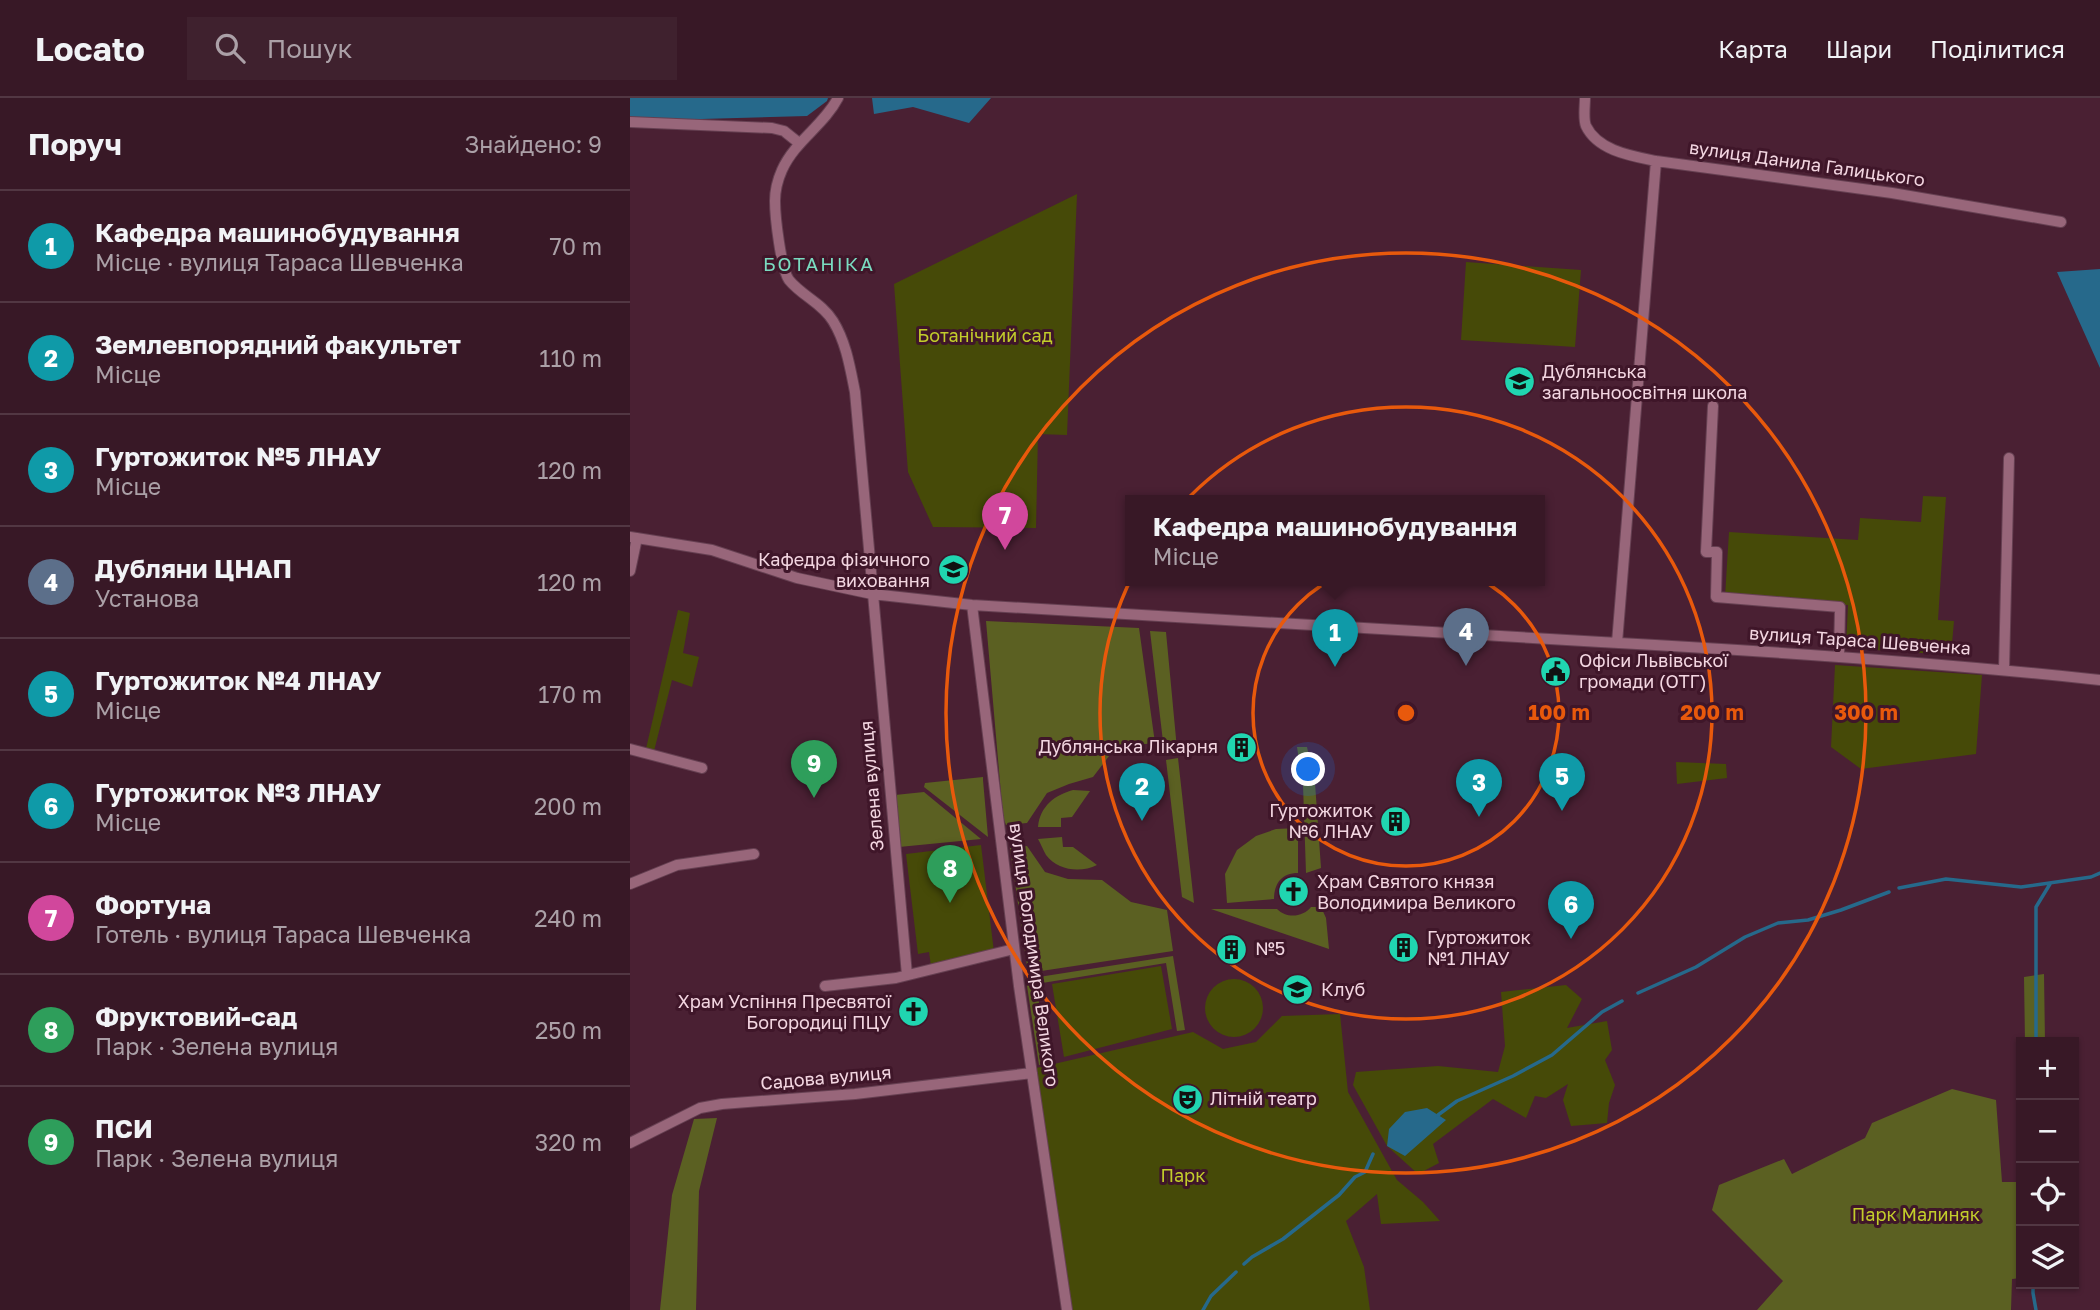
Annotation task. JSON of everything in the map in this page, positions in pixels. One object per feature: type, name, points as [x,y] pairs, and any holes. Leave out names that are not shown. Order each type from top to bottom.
[{"type":"street","name":"Зелена вулиця","points":[[838,98],[828,113],[799,143],[782,170],[775,200],[780,246],[788,279],[831,317],[845,344],[855,392],[907,975]]},
{"type":"street","name":"вулиця Данила Галицького","points":[[1585,98],[1586,125],[1599,141],[1626,155],[1892,193],[2061,222]]},
{"type":"street","points":[[630,122],[772,128],[784,131],[799,143]]},
{"type":"street","points":[[1617,643],[1656,161]]},
{"type":"street","points":[[1713,406],[1706,552],[1717,552],[1716,597],[1840,607],[1839,657]]},
{"type":"street","points":[[2004,670],[2009,458]]},
{"type":"street","points":[[630,571],[634,537]]},
{"type":"street","name":"вулиця Тараса Шевченка","points":[[634,537],[712,550],[797,578],[872,594],[972,605],[1673,645],[2004,670],[2100,680]]},
{"type":"street","name":"вулиця Володимира Великого","points":[[972,605],[1014,949],[1067,1310]]},
{"type":"street","points":[[630,749],[702,768]]},
{"type":"street","points":[[630,884],[677,865],[754,854]]},
{"type":"street","points":[[825,986],[907,975],[1014,949]]},
{"type":"street","name":"Садова вулиця","points":[[630,1143],[700,1108],[722,1104],[855,1094],[1032,1073]]},
{"type":"green space","name":"Ботанічний сад","points":[[1077,194],[1067,435],[1038,434],[1036,528],[933,527],[908,472],[894,284]]},
{"type":"green space","points":[[1466,262],[1581,270],[1575,347],[1461,340]]},
{"type":"green space","points":[[1923,496],[1946,497],[1938,620],[1954,621],[1951,655],[1846,648],[1848,605],[1725,597],[1729,532],[1858,540],[1860,518],[1921,522]]},
{"type":"green space","points":[[678,610],[690,613],[683,653],[699,657],[692,687],[672,680],[653,755],[645,753]]},
{"type":"green space","points":[[986,621],[1139,628],[1155,743],[1116,747],[1093,777],[1047,793],[1027,823],[1006,825],[1003,817]]},
{"type":"green space","points":[[1150,631],[1166,632],[1177,749],[1164,750]]},
{"type":"green space","points":[[1835,665],[1982,675],[1976,754],[1861,769],[1831,747]]},
{"type":"green space","points":[[1297,747],[1307,747],[1315,783],[1321,868],[1306,873],[1303,785]]},
{"type":"green space","points":[[1178,758],[1194,903],[1182,897],[1166,760]]},
{"type":"green space","points":[[1676,762],[1726,764],[1727,778],[1677,784]]},
{"type":"green space","points":[[983,777],[988,837],[924,787],[925,783]]},
{"type":"green space","points":[[1073,790],[1090,791],[1072,817],[1061,818],[1061,827],[1038,827],[1049,802]]},
{"type":"green space","points":[[924,792],[981,839],[899,847],[895,795]]},
{"type":"green space","points":[[1298,828],[1298,873],[1287,875],[1280,880],[1274,899],[1227,903],[1225,874],[1237,850],[1256,836],[1276,829]]},
{"type":"green space","points":[[1062,837],[1063,847],[1073,847],[1097,865],[1077,870],[1063,867],[1051,860],[1038,839]]},
{"type":"green space","points":[[981,845],[994,952],[931,966],[929,952],[918,954],[906,854]]},
{"type":"green space","points":[[1027,846],[1045,872],[1068,879],[1102,880],[1131,902],[1167,910],[1173,951],[1028,973],[1010,848]]},
{"type":"green space","points":[[1311,907],[1321,907],[1326,918],[1329,949],[1211,909],[1277,909],[1295,916]]},
{"type":"green space","points":[[1173,956],[1185,1030],[1177,1031],[1166,963],[1036,984],[1049,1064],[1039,1065],[1026,979]]},
{"type":"green space","points":[[1161,966],[1172,1029],[1064,1057],[1052,984]]},
{"type":"green space","points":[[2044,974],[2045,1037],[2025,1037],[2024,977]]},
{"type":"green space","points":[[1234,979],[1245,981],[1258,992],[1263,1008],[1261,1019],[1250,1032],[1234,1037],[1223,1035],[1210,1024],[1205,1008],[1207,997],[1218,984]]},
{"type":"green space","points":[[1566,985],[1582,999],[1567,1028],[1607,1021],[1612,1050],[1605,1060],[1615,1085],[1609,1103],[1607,1123],[1571,1126],[1563,1100],[1568,1084],[1546,1098],[1535,1096],[1526,1118],[1493,1099],[1433,1144],[1439,1163],[1418,1174],[1387,1146],[1353,1085],[1356,1072],[1438,1066],[1498,1072],[1505,1046],[1501,992]]},
{"type":"green space","name":"Парк","points":[[1340,1014],[1348,1092],[1397,1180],[1440,1221],[1381,1224],[1377,1194],[1346,1221],[1364,1267],[1370,1310],[1067,1310],[1032,1069],[1193,1032],[1223,1049],[1256,1042],[1282,1016]]},
{"type":"green space","name":"Парк Малиняк","points":[[1952,1089],[1996,1100],[2002,1182],[2016,1182],[2016,1279],[2012,1279],[2011,1310],[1757,1310],[1783,1281],[1712,1210],[1719,1185],[1784,1159],[1792,1174],[1865,1138],[1872,1123]]},
{"type":"green space","points":[[717,1118],[699,1191],[696,1310],[660,1310],[672,1195],[694,1119]]},
{"type":"water","points":[[630,98],[828,98],[807,116],[630,121]]},
{"type":"water","points":[[872,98],[991,98],[969,123],[913,107],[874,114]]},
{"type":"water","points":[[2100,269],[2100,368],[2057,272]]},
{"type":"water","points":[[1427,1108],[1446,1120],[1405,1156],[1387,1146],[1389,1129],[1405,1112]]},
{"type":"waterway","points":[[1899,888],[1946,879],[2021,887],[2091,877],[2100,873]]},
{"type":"waterway","points":[[2036,1037],[2036,907],[2050,884]]},
{"type":"waterway","points":[[1638,993],[1696,967],[1745,937],[1778,923],[1808,920],[1889,892]]},
{"type":"waterway","points":[[1438,1115],[1457,1101],[1552,1055],[1602,1012],[1622,1001]]},
{"type":"waterway","points":[[1244,1264],[1283,1239],[1339,1195],[1355,1177],[1365,1172],[1373,1154]]},
{"type":"waterway","points":[[1203,1310],[1211,1296],[1236,1272]]},
{"type":"waterway","points":[[2033,1289],[2036,1310]]},
{"type":"place","name":"Дублянська загальноосвітня школа","points":[[1519,382]]},
{"type":"place","name":"Фортуна","points":[[1005,550]]},
{"type":"place","name":"Кафедра фізичного виховання","points":[[953,570]]},
{"type":"place","name":"Дубляни ЦНАП","points":[[1466,666]]},
{"type":"place","name":"Кафедра машинобудування","points":[[1335,667]]},
{"type":"place","name":"Офіси Львівської громади (ОТГ)","points":[[1556,671]]},
{"type":"place","name":"Дублянська Лікарня","points":[[1241,747]]},
{"type":"place","name":"ПСИ","points":[[814,798]]},
{"type":"place","name":"Гуртожиток №4 ЛНАУ","points":[[1562,811]]},
{"type":"place","name":"Гуртожиток №5 ЛНАУ","points":[[1479,817]]},
{"type":"place","name":"Землевпорядний факультет","points":[[1142,821]]},
{"type":"place","name":"Гуртожиток №6 ЛНАУ","points":[[1396,821]]},
{"type":"place","name":"Храм Святого князя Володимира Великого","points":[[1294,892]]},
{"type":"place","name":"Фруктовий-сад","points":[[950,903]]},
{"type":"place","name":"Гуртожиток №3 ЛНАУ","points":[[1571,939]]},
{"type":"place","name":"Гуртожиток №1 ЛНАУ","points":[[1404,948]]},
{"type":"place","name":"№5","points":[[1232,949]]},
{"type":"place","name":"Клуб","points":[[1298,990]]},
{"type":"place","name":"Храм Успіння Пресвятої Богородиці ПЦУ","points":[[914,1012]]},
{"type":"place","name":"Літній театр","points":[[1187,1099]]},
{"type":"district","name":"БОТАНІКА","points":[[819,264]]}]
